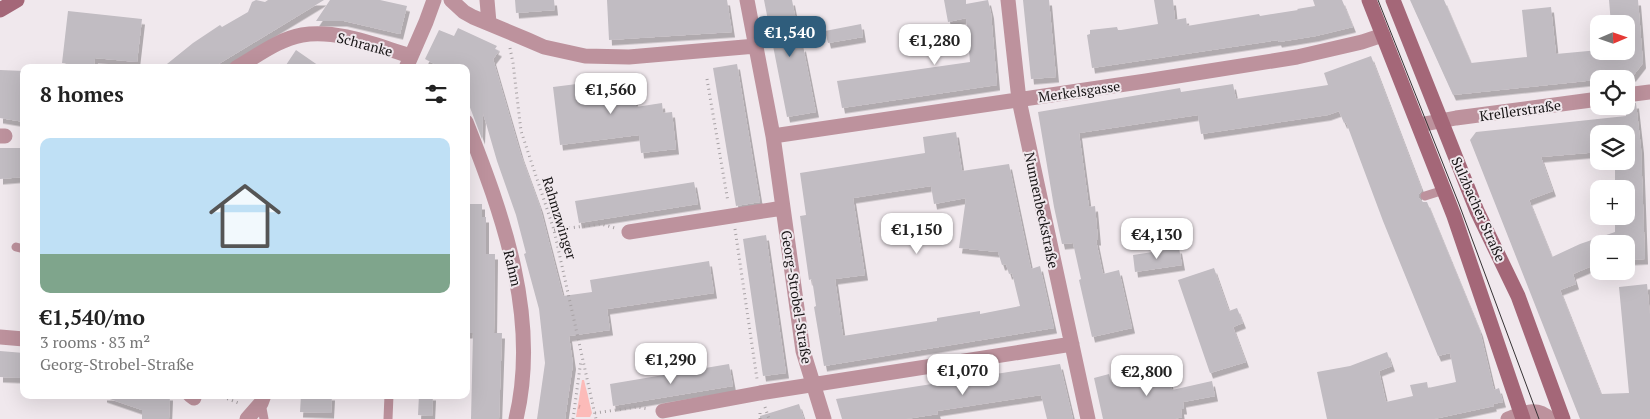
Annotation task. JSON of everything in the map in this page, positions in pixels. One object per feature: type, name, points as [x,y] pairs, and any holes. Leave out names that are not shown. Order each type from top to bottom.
[{"type":"main road","points":[[0,10],[17,0]]},
{"type":"main road","name":"Sulzbacher Straße","points":[[1369,0],[1460,234],[1518,417]]},
{"type":"main road","name":"Sulzbacher Straße","points":[[1394,0],[1477,211],[1518,296],[1563,419]]},
{"type":"street","points":[[408,62],[434,0]]},
{"type":"street","points":[[451,0],[464,12],[544,47],[585,56],[629,57],[756,46]]},
{"type":"street","points":[[487,0],[490,23]]},
{"type":"street","name":"Georg-Strobel-Straße","points":[[748,0],[773,136],[803,351],[824,419]]},
{"type":"street","name":"Nunnenbeckstraße","points":[[1008,0],[1019,100],[1088,419]]},
{"type":"street","name":"Schranke","points":[[243,64],[278,44],[301,35],[319,34],[342,36],[408,62]]},
{"type":"street","name":"Merkelsgasse","points":[[773,136],[1297,57],[1362,42],[1383,35]]},
{"type":"street","points":[[1635,94],[1650,92]]},
{"type":"street","name":"Krellerstraße","points":[[1419,125],[1442,120],[1590,100]]},
{"type":"street","name":"Rahm","points":[[470,132],[504,232],[520,296],[524,359],[521,393],[516,419]]},
{"type":"street","points":[[629,232],[783,208]]},
{"type":"street","points":[[0,337],[20,339]]},
{"type":"street","points":[[663,411],[760,393],[1072,344]]},
{"type":"street","points":[[1518,417],[1536,411],[1544,413],[1550,419]]},
{"type":"lane","points":[[1424,196],[1444,190]]},
{"type":"lane","points":[[388,399],[388,419]]},
{"type":"path","name":"Rahmzwinger","points":[[505,30],[513,63],[522,131],[554,230],[596,419]]},
{"type":"path","points":[[707,79],[728,204]]},
{"type":"path","points":[[554,230],[601,224],[629,232]]},
{"type":"path","points":[[738,244],[757,380]]},
{"type":"path","points":[[573,419],[582,357]]},
{"type":"path","points":[[229,399],[258,409]]},
{"type":"path","points":[[595,413],[637,407],[663,411]]},
{"type":"path","points":[[767,414],[769,419]]},
{"type":"green space","points":[[582,380],[584,380],[592,413],[590,417],[576,417]]},
{"type":"building","points":[[256,0],[265,2],[268,0],[324,0],[219,64],[167,64],[220,25],[222,27],[248,12],[252,2]]},
{"type":"building","points":[[330,0],[380,0],[407,6],[400,34],[344,21],[316,21]]},
{"type":"building","points":[[515,0],[554,0],[555,10],[516,13]]},
{"type":"building","points":[[607,0],[727,0],[732,32],[609,40]]},
{"type":"building","points":[[764,0],[792,0],[816,112],[787,117]]},
{"type":"building","points":[[944,0],[966,0],[966,4],[988,0],[991,13],[997,85],[842,108],[837,81],[970,62],[966,18],[948,22]]},
{"type":"building","points":[[1023,0],[1049,0],[1056,77],[1031,79]]},
{"type":"building","points":[[1154,0],[1173,0],[1175,20],[1186,18],[1187,26],[1259,14],[1260,16],[1298,10],[1315,6],[1313,0],[1342,0],[1353,27],[1279,42],[1278,40],[1092,68],[1087,35],[1090,34],[1090,30],[1117,27],[1118,30],[1121,30],[1158,24]]},
{"type":"building","points":[[1410,0],[1444,0],[1471,63],[1527,57],[1522,10],[1551,7],[1556,54],[1590,51],[1590,60],[1635,60],[1635,15],[1610,15],[1609,0],[1638,0],[1643,63],[1635,73],[1635,70],[1590,70],[1590,81],[1453,95]]},
{"type":"building","points":[[68,11],[142,19],[137,62],[95,58],[94,64],[62,63]]},
{"type":"building","points":[[861,24],[863,37],[828,43],[825,31]]},
{"type":"building","points":[[458,28],[497,46],[495,49],[499,51],[493,59],[521,155],[540,207],[563,296],[592,292],[590,280],[709,261],[714,293],[607,309],[610,330],[569,336],[573,364],[565,419],[537,419],[545,363],[539,309],[516,215],[483,113],[482,139],[470,108],[470,64],[434,64],[425,59],[439,30],[454,36]]},
{"type":"building","points":[[296,50],[316,64],[287,64]]},
{"type":"building","points":[[1371,56],[1422,190],[1419,198],[1423,202],[1427,202],[1480,331],[1494,390],[1499,388],[1503,402],[1493,404],[1494,406],[1434,419],[1327,419],[1317,372],[1350,366],[1387,352],[1392,366],[1379,371],[1386,402],[1413,396],[1410,385],[1427,382],[1428,388],[1456,382],[1450,353],[1438,356],[1383,221],[1346,122],[1344,123],[1339,111],[1328,115],[1201,134],[1198,115],[1079,133],[1089,207],[1095,206],[1098,240],[1096,240],[1103,274],[1119,270],[1132,328],[1092,337],[1073,243],[1062,244],[1038,112],[1180,88],[1181,92],[1233,84],[1236,99],[1328,85],[1324,73]]},
{"type":"building","points":[[737,64],[760,202],[736,206],[713,68]]},
{"type":"building","points":[[0,70],[20,71],[20,121],[0,118]]},
{"type":"building","points":[[632,77],[636,107],[662,103],[663,113],[672,112],[676,149],[641,153],[639,135],[560,145],[553,87]]},
{"type":"building","points":[[1636,103],[1641,148],[1645,259],[1635,260],[1635,235],[1606,235],[1615,232],[1615,225],[1635,225],[1635,180],[1615,180],[1615,170],[1635,170],[1635,125],[1590,125],[1590,153],[1541,157],[1553,191],[1529,200],[1552,257],[1590,241],[1590,267],[1573,274],[1576,284],[1560,290],[1601,394],[1629,393],[1619,287],[1647,284],[1650,315],[1650,419],[1580,419],[1470,140],[1476,132],[1635,115]]},
{"type":"building","points":[[956,132],[962,171],[1009,164],[1031,269],[1040,266],[1054,328],[824,366],[814,307],[816,306],[812,279],[809,280],[800,216],[806,215],[800,173],[925,153],[923,137]],"holes":[[[931,186],[934,204],[966,198],[959,248],[998,252],[1002,265],[1006,264],[1009,274],[1012,273],[1020,306],[980,314],[980,311],[937,318],[937,321],[843,336],[835,279],[865,275],[853,198]]]},
{"type":"building","points":[[0,148],[20,148],[20,177],[0,179]]},
{"type":"building","points":[[694,182],[698,204],[579,223],[575,201]]},
{"type":"building","points":[[470,204],[482,204],[482,217],[486,217],[486,254],[495,254],[494,333],[502,333],[499,419],[471,419],[473,333],[470,333]]},
{"type":"building","points":[[766,235],[786,373],[763,376],[743,239]]},
{"type":"building","points":[[1179,248],[1182,265],[1135,272],[1133,255]]},
{"type":"building","points":[[1214,268],[1229,311],[1237,308],[1243,323],[1233,327],[1246,362],[1210,373],[1178,280]]},
{"type":"building","points":[[0,351],[20,353],[20,378],[0,377]]},
{"type":"building","points":[[729,364],[733,386],[613,406],[610,384]]},
{"type":"building","points":[[1060,364],[1073,419],[1047,419],[1041,395],[937,411],[938,414],[906,419],[842,419],[836,399]]},
{"type":"building","points":[[1167,370],[1172,390],[1212,381],[1215,396],[1183,402],[1184,409],[1181,409],[1182,417],[1175,419],[1103,419],[1094,378],[1109,374],[1111,382]]},
{"type":"building","points":[[110,399],[170,399],[169,419],[142,419],[142,410]]},
{"type":"building","points":[[301,399],[332,399],[331,413],[300,412]]},
{"type":"building","points":[[419,399],[433,399],[432,416],[418,415]]},
{"type":"building","points":[[799,404],[804,419],[760,419],[760,416]]},
{"type":"tram line","points":[[1378,0],[1459,204],[1539,419]]}]
